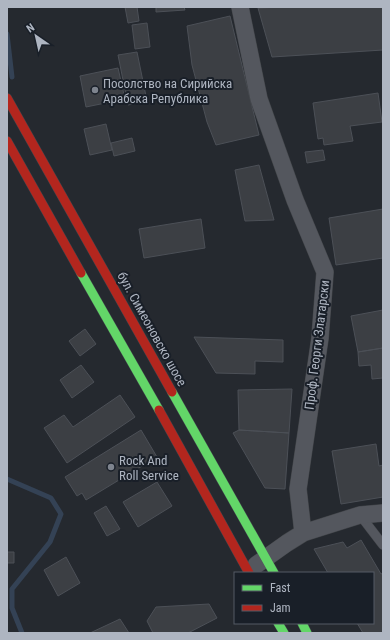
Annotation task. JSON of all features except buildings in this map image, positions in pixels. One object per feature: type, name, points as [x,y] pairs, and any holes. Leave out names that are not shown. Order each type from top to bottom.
[{"type":"main road","name":"бул. Симеоновско шосе","points":[[7,98],[273,572]]},
{"type":"main road","points":[[7,141],[249,572]]},
{"type":"main road","points":[[279,624],[284,633]]},
{"type":"main road","points":[[302,624],[307,633]]},
{"type":"street","name":"Проф. Георги Златарски","points":[[240,7],[259,99],[295,200],[325,272],[320,338],[298,489],[303,533]]},
{"type":"street","points":[[249,572],[265,558],[303,533],[360,516],[383,513]]},
{"type":"lane","points":[[360,516],[383,545]]},
{"type":"waterway","points":[[7,34],[12,77]]},
{"type":"waterway","points":[[7,479],[51,498],[61,514],[50,542],[12,589],[12,608],[22,633]]},
{"type":"traffic: fast","points":[[81,273],[159,410]]},
{"type":"traffic: fast","points":[[172,392],[273,572]]},
{"type":"traffic: fast","points":[[279,624],[284,633]]},
{"type":"traffic: fast","points":[[302,624],[307,633]]},
{"type":"traffic: jam","points":[[7,98],[172,392]]},
{"type":"traffic: jam","points":[[7,141],[81,273]]},
{"type":"traffic: jam","points":[[159,410],[248,572]]},
{"type":"place","name":"Посолство на Сирийска Арабска Република","points":[[95,90]]},
{"type":"place","name":"Rock And Roll Service","points":[[111,467]]}]
